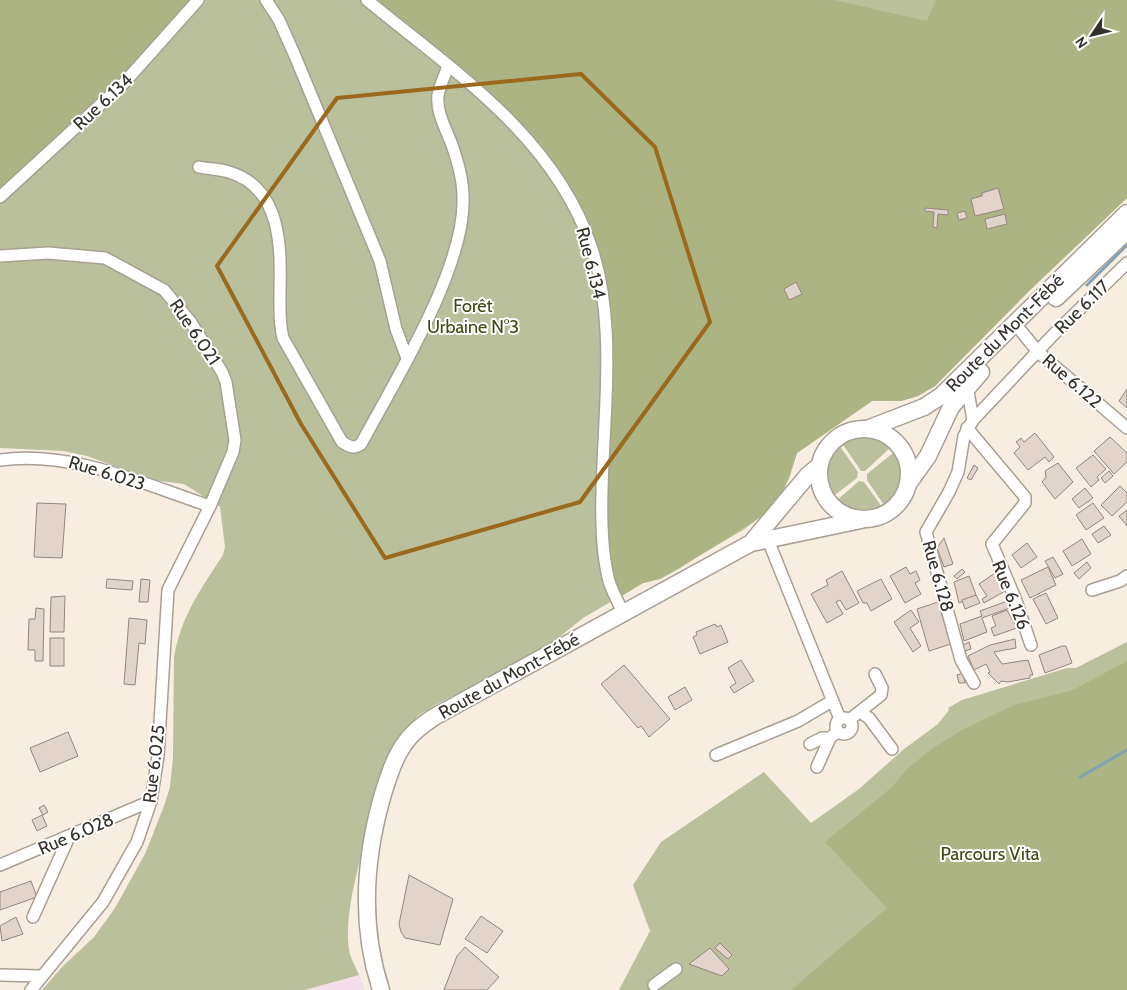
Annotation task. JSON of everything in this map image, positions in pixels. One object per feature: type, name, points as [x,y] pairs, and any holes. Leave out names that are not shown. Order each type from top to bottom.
[{"type":"street","name":"Rue 6.134","points":[[0,197],[124,83],[198,0]]},
{"type":"street","points":[[266,0],[279,20],[295,56],[380,261],[396,329],[408,358]]},
{"type":"street","name":"Rue 6.134","points":[[367,0],[502,112],[532,144],[579,216],[591,247],[600,284],[606,339],[602,487],[605,551],[609,581],[623,612]]},
{"type":"street","points":[[198,167],[230,172],[245,180],[266,198],[276,220],[280,245],[280,324],[283,338],[342,442],[350,447],[356,447],[361,444],[408,358],[441,289],[457,246],[463,218],[464,196],[459,169],[438,108],[438,95],[448,66]]},
{"type":"street","name":"Route du Mont-Fébé","points":[[867,429],[924,406],[941,396],[1127,213]]},
{"type":"street","name":"Route du Mont-Fébé","points":[[908,484],[928,456],[950,407],[967,386],[1021,331],[1127,231]]},
{"type":"street","name":"Rue 6.021","points":[[0,256],[48,253],[105,258],[164,290],[173,299],[222,372],[232,419],[235,440],[234,452],[209,509]]},
{"type":"street","name":"Rue 6.117","points":[[970,424],[1078,310],[1127,263]]},
{"type":"street","name":"Rue 6.122","points":[[1021,331],[1038,352],[1127,428]]},
{"type":"street","name":"Rue 6.128","points":[[967,386],[970,424],[958,472],[926,532],[961,660],[974,683]]},
{"type":"street","name":"Rue 6.126","points":[[970,424],[1025,497],[1024,503],[992,544],[1015,598],[1031,645]]},
{"type":"street","points":[[751,544],[865,519],[888,512],[897,505],[908,484],[909,470],[906,457],[898,445],[887,436],[867,429],[851,430],[828,446],[820,466],[820,485],[829,503],[846,514],[865,519]]},
{"type":"street","name":"Rue 6.023","points":[[0,460],[43,457],[73,462],[209,509]]},
{"type":"street","name":"Route du Mont-Fébé","points":[[381,990],[371,956],[366,891],[379,810],[391,770],[401,748],[415,731],[434,717],[623,612],[751,544],[808,475],[820,466]]},
{"type":"street","name":"Rue 6.025","points":[[31,990],[112,889],[137,842],[151,801],[158,756],[168,590],[209,509]]},
{"type":"street","points":[[768,540],[822,668],[832,701],[845,719]]},
{"type":"street","points":[[1092,590],[1120,581],[1127,576]]},
{"type":"street","points":[[817,767],[834,734],[836,725],[860,712],[881,695],[882,688],[875,674]]},
{"type":"street","points":[[716,755],[798,721],[832,701]]},
{"type":"street","points":[[860,712],[869,718],[892,749]]},
{"type":"street","points":[[810,744],[834,734]]},
{"type":"street","name":"Rue 6.028","points":[[0,865],[151,801]]},
{"type":"street","points":[[33,917],[69,837]]},
{"type":"street","points":[[654,985],[676,969]]},
{"type":"street","points":[[0,975],[41,976]]},
{"type":"highlighted area","points":[[581,74],[655,147],[710,322],[580,502],[385,558],[301,424],[217,266],[337,98]]},
{"type":"shaded area","points":[[359,975],[365,990],[305,990]]},
{"type":"green space","name":"Forêt Urbaine N°3","points":[[0,0],[1127,0],[1127,198],[1030,290],[935,386],[918,396],[901,401],[872,401],[797,453],[789,479],[762,516],[743,530],[660,579],[643,583],[583,618],[542,651],[419,715],[406,729],[397,743],[355,879],[348,933],[350,954],[359,975],[305,990],[42,990],[63,966],[94,937],[115,908],[145,854],[170,787],[173,758],[174,657],[177,642],[193,603],[223,555],[225,547],[220,507],[184,484],[152,480],[87,456],[63,451],[0,448]]},
{"type":"green space","points":[[0,0],[198,0],[147,59],[0,197]]},
{"type":"green space","points":[[367,0],[834,0],[927,21],[936,0],[1127,0],[1127,198],[1030,290],[935,386],[918,396],[901,401],[872,401],[797,453],[783,493],[762,516],[680,568],[660,579],[643,583],[617,599],[605,551],[606,339],[591,247],[532,144]]},
{"type":"green space","points":[[857,437],[875,440],[890,448],[865,471],[861,471],[842,443]]},
{"type":"green space","points":[[839,445],[858,472],[857,478],[832,497],[826,484],[825,469],[830,456]]},
{"type":"green space","points":[[893,453],[899,466],[900,481],[895,494],[884,505],[867,480],[867,474]]},
{"type":"green space","points":[[859,481],[864,482],[882,507],[876,510],[858,512],[836,501]]},
{"type":"green space","name":"Parcours Vita","points":[[1127,642],[1127,990],[619,990],[650,931],[633,885],[661,842],[764,772],[811,823],[859,789],[904,749],[938,724],[949,710],[948,708],[962,700],[1067,668],[1076,668]]},
{"type":"green space","name":"Parcours Vita","points":[[1127,661],[1127,990],[791,990],[887,908],[825,842],[891,788],[908,768],[933,748],[962,730],[1014,705],[1073,690]]},
{"type":"building","points":[[998,188],[1004,209],[975,216],[971,199]]},
{"type":"building","points":[[925,208],[948,210],[948,215],[938,214],[937,228],[933,227],[934,212],[925,211]]},
{"type":"building","points":[[965,211],[967,218],[959,220],[957,213]]},
{"type":"building","points":[[1005,214],[1007,224],[987,229],[985,219]]},
{"type":"building","points":[[796,282],[802,294],[789,300],[784,289]]},
{"type":"building","points":[[1127,389],[1127,408],[1119,401]]},
{"type":"building","points":[[1035,433],[1054,457],[1049,462],[1045,457],[1028,470],[1014,453],[1020,447],[1016,442],[1021,438],[1024,442]]},
{"type":"building","points":[[1110,437],[1127,453],[1127,462],[1114,474],[1094,451]]},
{"type":"building","points":[[1093,455],[1106,469],[1097,477],[1099,480],[1091,487],[1076,468]]},
{"type":"building","points":[[1058,463],[1073,482],[1055,499],[1042,482],[1046,477],[1045,471]]},
{"type":"building","points":[[974,465],[978,468],[971,480],[967,478]]},
{"type":"building","points":[[1109,471],[1113,476],[1105,483],[1101,478]]},
{"type":"building","points":[[1120,486],[1127,493],[1127,502],[1112,516],[1101,505]]},
{"type":"building","points":[[1085,488],[1093,498],[1079,508],[1072,499]]},
{"type":"building","points":[[37,503],[66,504],[62,558],[34,557]]},
{"type":"building","points":[[1093,503],[1104,518],[1086,530],[1076,515]]},
{"type":"building","points":[[1127,510],[1127,526],[1119,516]]},
{"type":"building","points":[[1104,526],[1111,535],[1098,543],[1092,534]]},
{"type":"building","points":[[944,538],[953,564],[944,567],[937,548]]},
{"type":"building","points":[[1082,539],[1091,554],[1072,566],[1063,551]]},
{"type":"building","points":[[1027,543],[1037,557],[1021,568],[1012,555]]},
{"type":"building","points":[[1053,557],[1063,574],[1055,578],[1045,561]]},
{"type":"building","points":[[1087,562],[1091,568],[1079,579],[1074,573]]},
{"type":"building","points":[[906,567],[910,574],[916,571],[920,580],[915,583],[921,594],[905,603],[890,576]]},
{"type":"building","points":[[1048,567],[1056,585],[1030,598],[1021,580]]},
{"type":"building","points":[[962,569],[965,572],[957,579],[954,576]]},
{"type":"building","points":[[842,571],[859,603],[846,610],[840,600],[836,602],[843,614],[827,623],[811,594],[828,585],[826,580]]},
{"type":"building","points":[[995,573],[1007,590],[984,603],[982,599],[987,596],[979,584]]},
{"type":"building","points":[[969,576],[976,595],[959,603],[954,582]]},
{"type":"building","points":[[107,579],[133,581],[132,590],[106,588]]},
{"type":"building","points":[[141,579],[150,580],[148,602],[139,602]]},
{"type":"building","points":[[881,579],[892,599],[871,611],[867,603],[863,603],[857,591]]},
{"type":"building","points":[[1046,593],[1058,618],[1046,624],[1033,599]]},
{"type":"building","points":[[976,595],[980,603],[965,609],[962,600]]},
{"type":"building","points":[[65,596],[64,632],[50,632],[51,597]]},
{"type":"building","points":[[1010,600],[1012,607],[982,618],[987,632],[964,641],[960,624],[982,616],[980,611]]},
{"type":"building","points":[[938,602],[951,644],[929,651],[917,609]]},
{"type":"building","points":[[36,608],[44,609],[43,661],[35,661],[35,650],[28,650],[29,619],[35,619]]},
{"type":"building","points":[[911,610],[919,622],[910,628],[921,646],[913,652],[894,622]]},
{"type":"building","points":[[1007,610],[1017,628],[994,636],[991,628],[996,626],[992,616]]},
{"type":"building","points":[[129,618],[147,620],[145,644],[139,643],[135,685],[124,684]]},
{"type":"building","points":[[715,624],[717,627],[721,625],[728,642],[700,654],[693,637],[697,635],[696,632]]},
{"type":"building","points":[[50,638],[64,638],[64,666],[50,666]]},
{"type":"building","points":[[1015,639],[1016,648],[994,652],[1002,664],[1028,660],[1033,675],[1030,675],[1030,678],[1008,682],[1001,681],[999,684],[988,673],[990,672],[986,664],[974,670],[968,656],[990,645]]},
{"type":"building","points":[[969,642],[971,649],[965,651],[963,645]]},
{"type":"building","points":[[1066,646],[1072,663],[1045,673],[1039,655]]},
{"type":"building","points":[[741,660],[754,681],[734,693],[730,687],[736,683],[728,668]]},
{"type":"building","points":[[624,665],[670,719],[649,737],[641,726],[638,728],[601,684]]},
{"type":"building","points":[[963,673],[965,683],[959,683],[957,675]]},
{"type":"building","points":[[685,687],[692,700],[675,710],[668,697]]},
{"type":"building","points":[[68,732],[78,756],[40,772],[30,748]]},
{"type":"building","points":[[44,805],[48,812],[43,815],[39,808]]},
{"type":"building","points":[[42,815],[47,826],[37,831],[32,820]]},
{"type":"building","points":[[409,875],[453,899],[440,945],[405,938],[401,932],[399,924]]},
{"type":"building","points":[[31,881],[37,897],[0,910],[0,892]]},
{"type":"building","points":[[481,916],[503,931],[487,953],[465,939]]},
{"type":"building","points":[[16,917],[23,934],[2,941],[0,926]]},
{"type":"building","points":[[720,943],[732,955],[728,959],[715,948]]},
{"type":"building","points":[[465,947],[499,977],[487,990],[444,990],[457,956]]},
{"type":"building","points":[[710,948],[729,969],[722,976],[689,964]]},
{"type":"waterway","points":[[1087,285],[1127,245]]},
{"type":"waterway","points":[[1080,777],[1127,750]]}]
